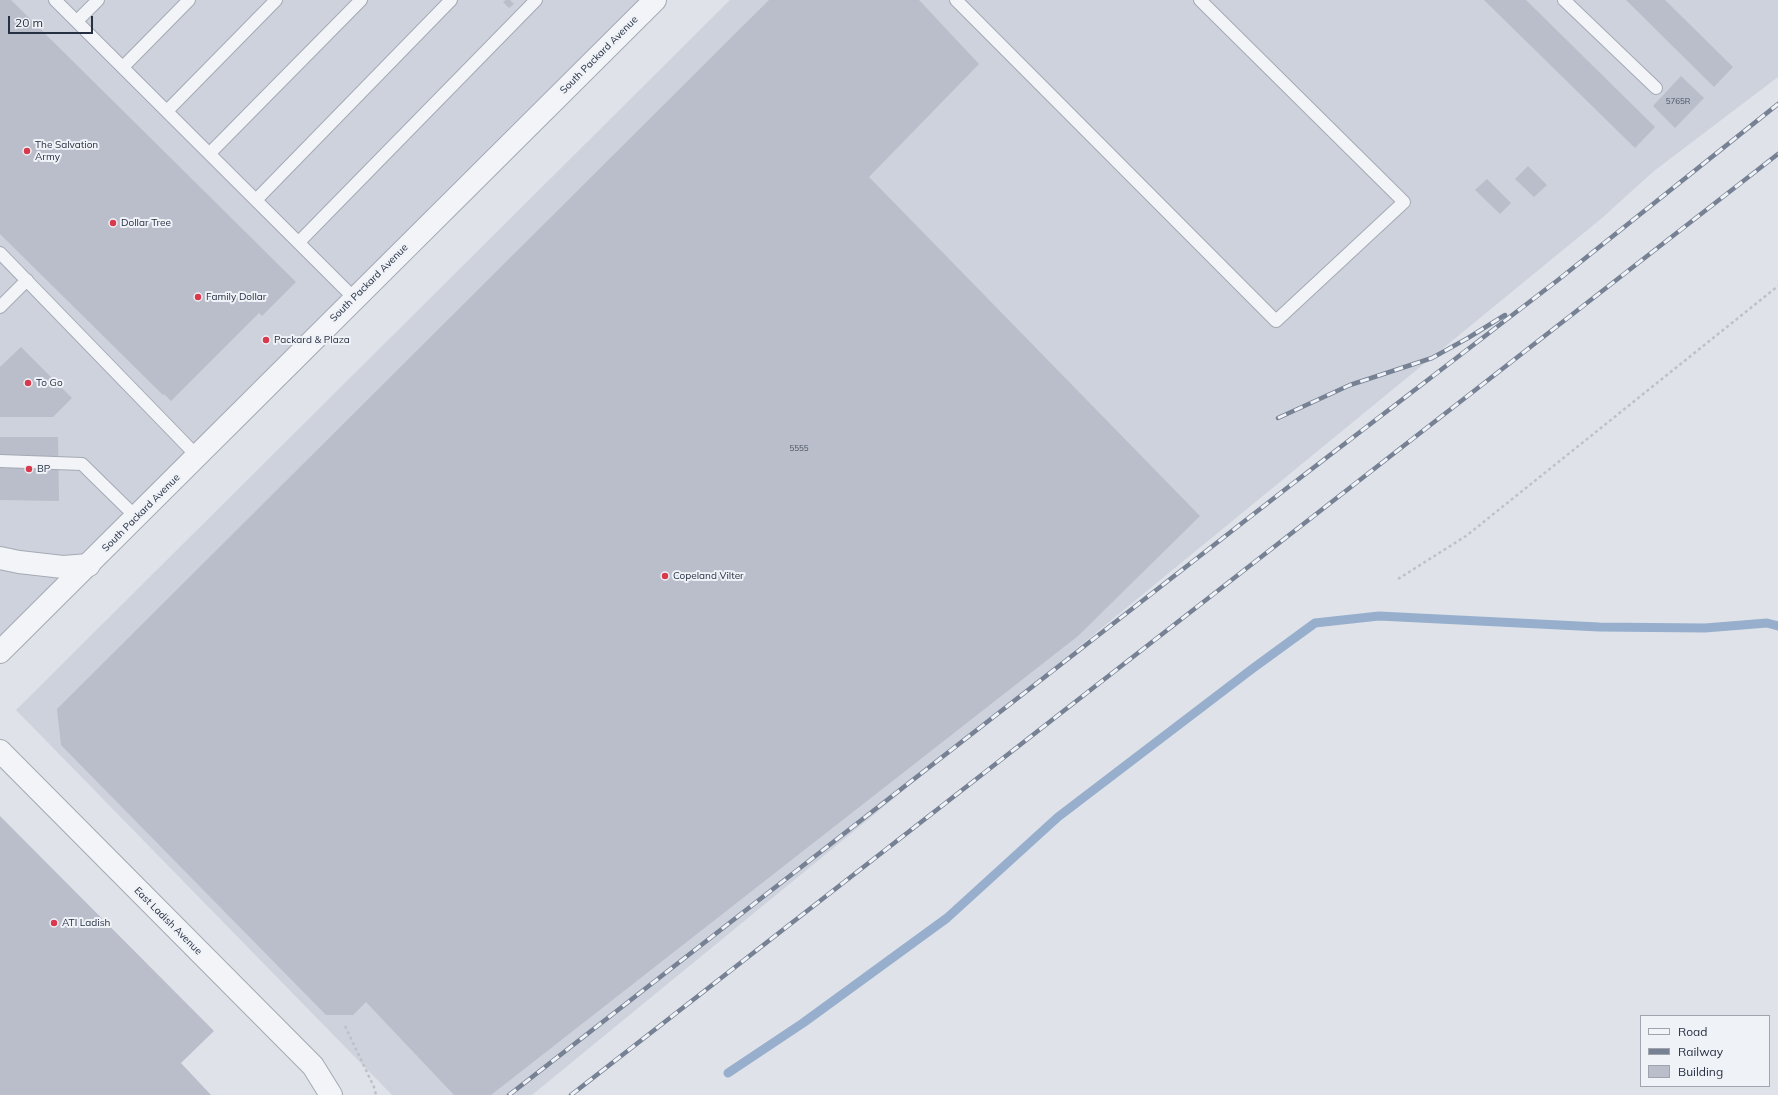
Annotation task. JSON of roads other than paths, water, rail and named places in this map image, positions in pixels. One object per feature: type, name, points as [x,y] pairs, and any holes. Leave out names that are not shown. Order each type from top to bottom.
[{"type":"street","name":"South Packard Avenue","points":[[1,645],[89,565],[354,298],[655,0]]},
{"type":"street","points":[[0,558],[19,562],[63,567],[89,565]]},
{"type":"street","name":"East Ladish Avenue","points":[[0,751],[313,1066],[331,1095]]},
{"type":"lane","points":[[55,0],[123,66],[354,298]]},
{"type":"lane","points":[[77,21],[98,0]]},
{"type":"lane","points":[[123,66],[189,0]]},
{"type":"lane","points":[[167,111],[276,0]]},
{"type":"lane","points":[[210,153],[361,0]]},
{"type":"lane","points":[[256,200],[451,0]]},
{"type":"lane","points":[[299,242],[536,0]]},
{"type":"lane","points":[[956,0],[1276,321],[1404,202],[1200,0]]},
{"type":"lane","points":[[1564,0],[1656,88]]},
{"type":"lane","points":[[0,253],[197,456]]},
{"type":"lane","points":[[0,307],[27,280]]},
{"type":"lane","points":[[0,461],[82,464],[136,517]]},
{"type":"waterway","points":[[728,1073],[803,1023],[947,918],[1058,817],[1252,669],[1315,623],[1379,616],[1599,627],[1705,628],[1767,623],[1778,626]]},
{"type":"railway","points":[[509,1095],[1287,488],[1558,280],[1778,104]]},
{"type":"railway","points":[[571,1095],[1778,154]]},
{"type":"railway","points":[[1278,418],[1350,385],[1432,358],[1505,315]]},
{"type":"place","name":"The Salvation Army","points":[[27,151]]},
{"type":"place","name":"Dollar Tree","points":[[113,223]]},
{"type":"place","name":"Family Dollar","points":[[198,297]]},
{"type":"place","name":"Packard & Plaza","points":[[266,340]]},
{"type":"place","name":"To Go","points":[[28,383]]},
{"type":"place","name":"BP","points":[[29,469]]},
{"type":"place","name":"Copeland Vilter","points":[[665,576]]},
{"type":"place","name":"ATI Ladish","points":[[54,923]]}]
